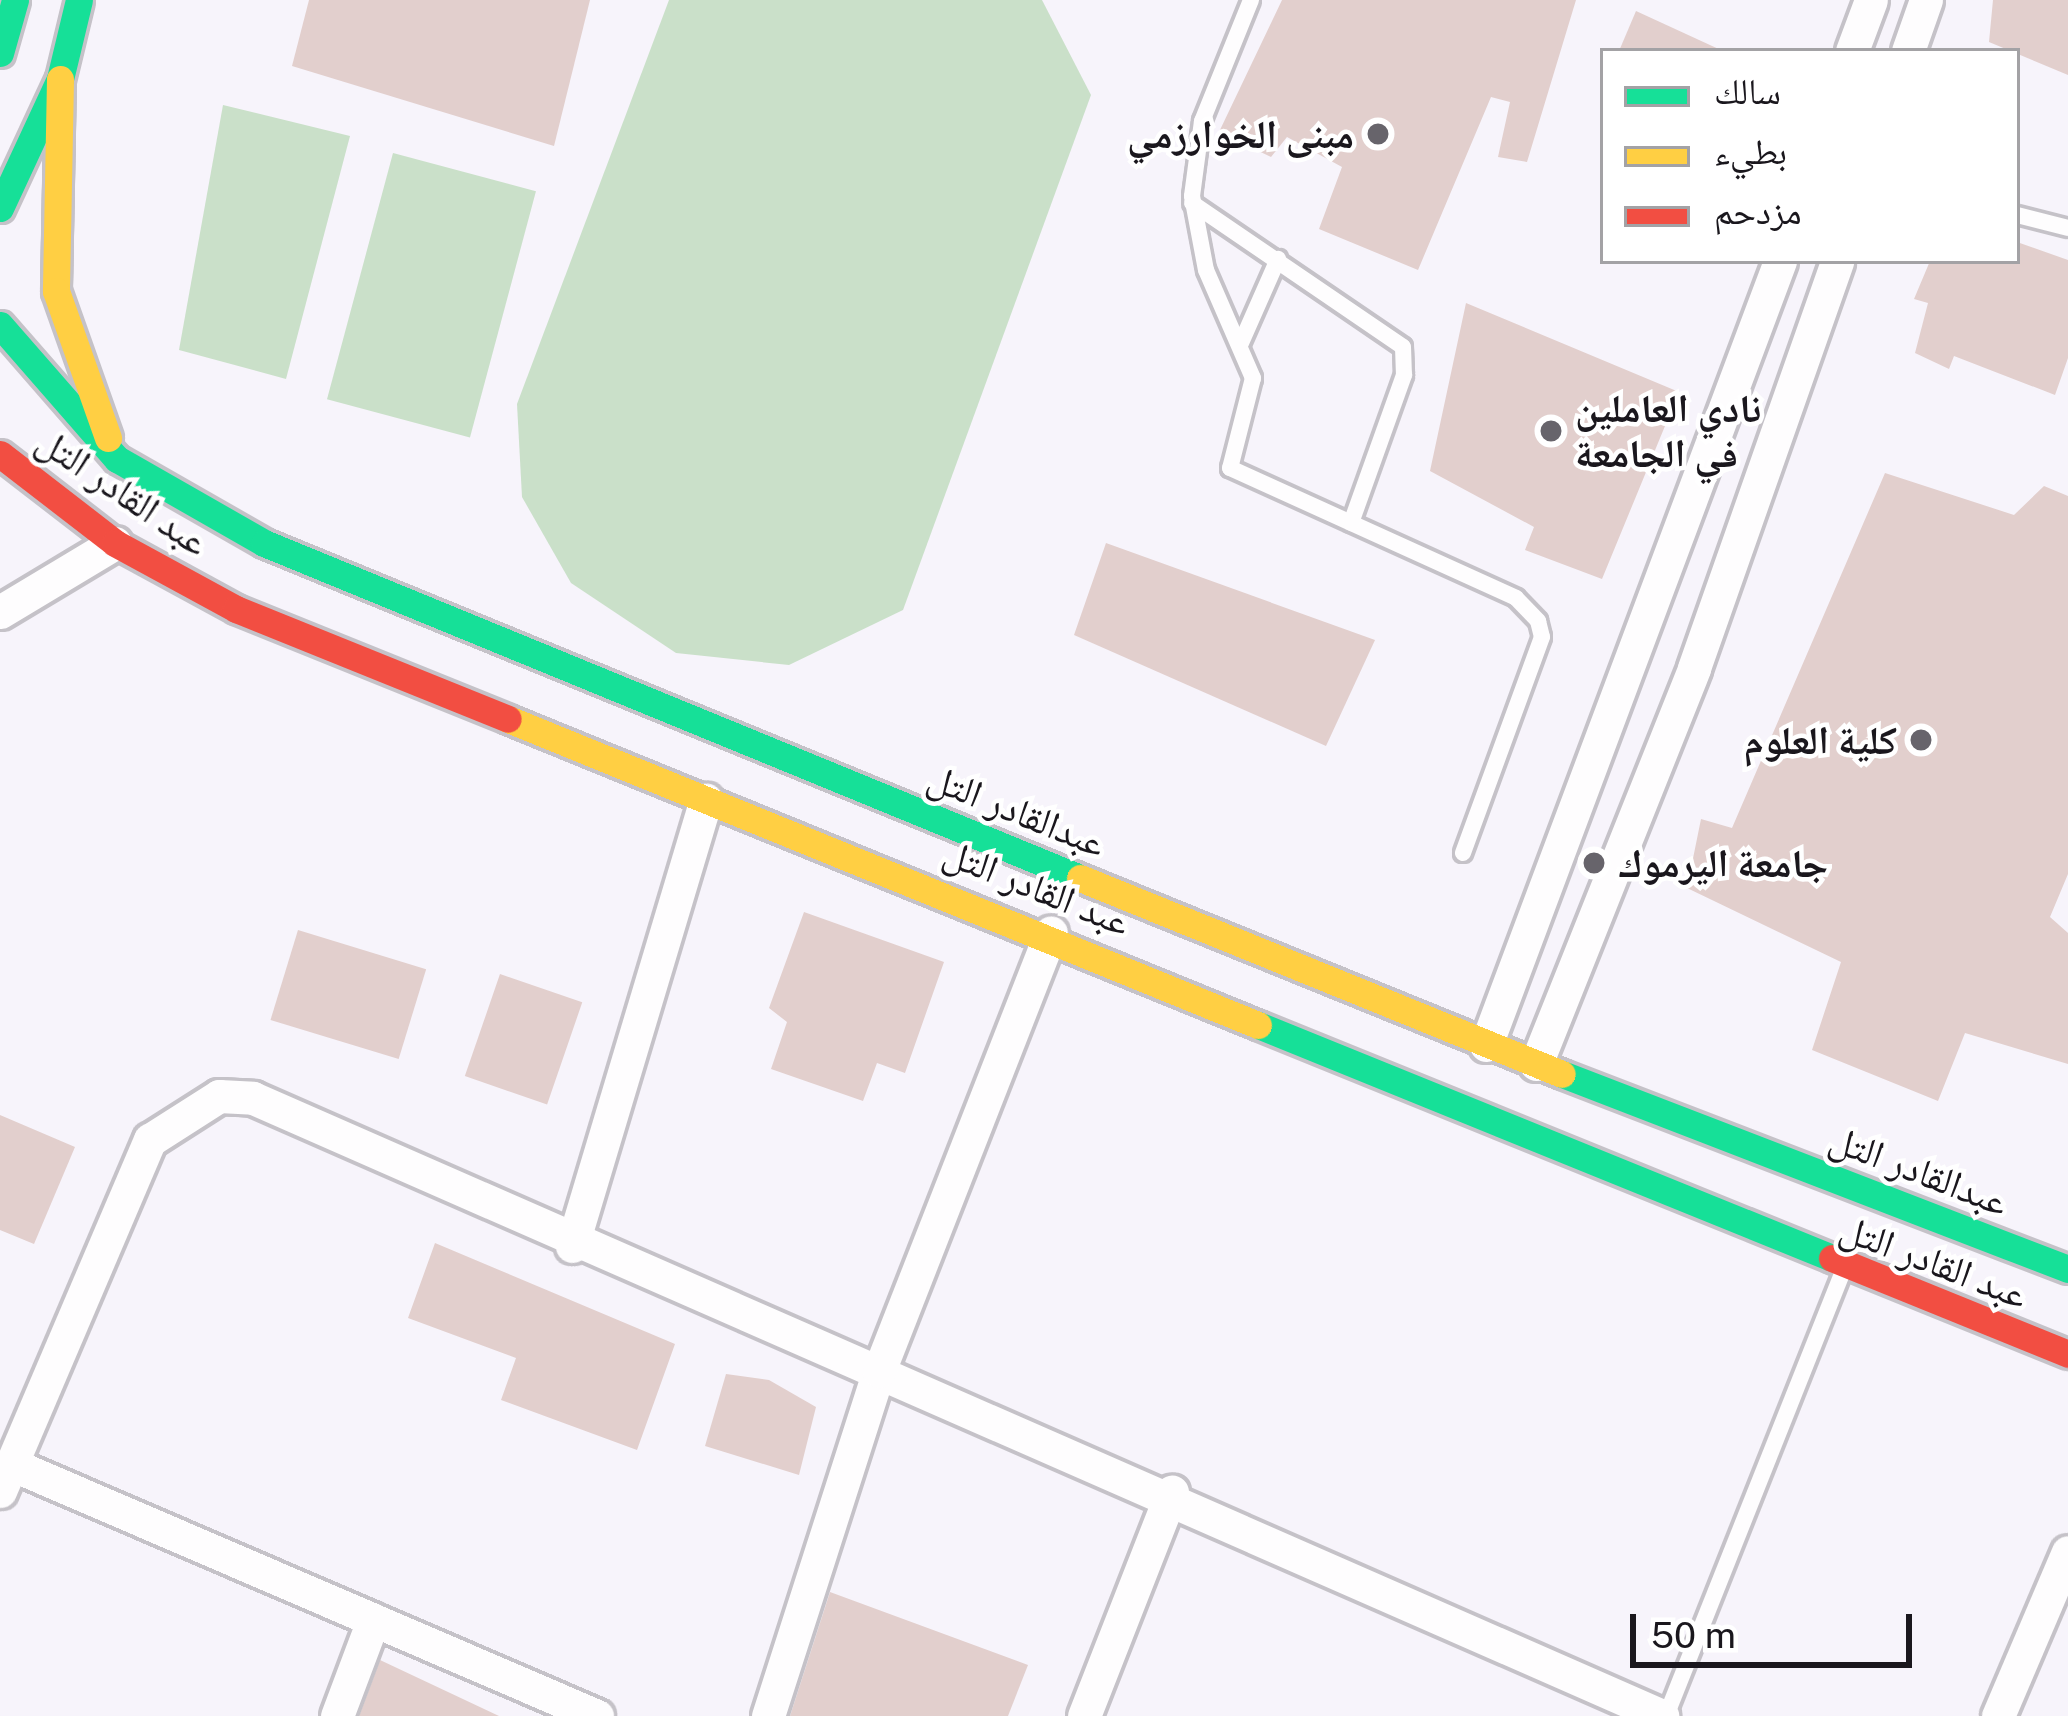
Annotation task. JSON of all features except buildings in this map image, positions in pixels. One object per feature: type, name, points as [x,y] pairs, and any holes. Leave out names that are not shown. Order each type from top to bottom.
[{"type":"main road","points":[[0,14],[12,0]]},
{"type":"main road","points":[[0,53],[12,0]]},
{"type":"main road","points":[[0,208],[59,79],[79,0]]},
{"type":"main road","points":[[59,79],[56,291],[117,459]]},
{"type":"main road","name":"عبدالقادر التل","points":[[0,326],[117,459],[264,543],[1486,1045],[2068,1269]]},
{"type":"main road","name":"عبد القادر التل","points":[[0,454],[116,543],[236,609],[706,800],[1051,933],[1844,1270],[2068,1354]]},
{"type":"street","points":[[1909,48],[1926,0]]},
{"type":"street","points":[[1853,48],[1866,2]]},
{"type":"street","points":[[1486,1045],[1743,376],[1779,264]]},
{"type":"street","points":[[1536,1064],[1794,391],[1836,264]]},
{"type":"street","points":[[1743,376],[1794,391]]},
{"type":"street","points":[[0,612],[116,543]]},
{"type":"street","points":[[572,1246],[706,800]]},
{"type":"street","points":[[768,1716],[879,1371],[1051,933]]},
{"type":"street","points":[[597,1716],[373,1620],[6,1477],[150,1140],[219,1096],[253,1098],[572,1246],[1172,1492],[1664,1716]]},
{"type":"street","points":[[1084,1716],[1172,1492]]},
{"type":"street","points":[[1998,1716],[2068,1552]]},
{"type":"street","points":[[337,1716],[373,1620]]},
{"type":"lane","points":[[1251,0],[1202,121],[1192,203],[1206,270],[1253,378],[1230,468],[1516,598],[1538,621],[1542,637],[1462,853]]},
{"type":"lane","points":[[1192,203],[1402,347],[1404,374],[1351,524]]},
{"type":"lane","points":[[2020,215],[2068,228]]},
{"type":"lane","points":[[1241,343],[1278,259]]},
{"type":"lane","points":[[1664,1716],[1844,1270]]},
{"type":"green space","points":[[669,0],[1042,0],[1091,95],[903,610],[789,665],[676,653],[571,583],[522,497],[517,404]]},
{"type":"green space","points":[[223,105],[350,136],[286,379],[179,350]]},
{"type":"green space","points":[[393,153],[536,191],[470,438],[327,399]]},
{"type":"traffic: fast","points":[[0,53],[15,0]]},
{"type":"traffic: fast","points":[[0,208],[60,79],[79,0]]},
{"type":"traffic: fast","points":[[0,325],[117,459],[264,543],[1080,878]]},
{"type":"traffic: fast","points":[[1258,1025],[1832,1258]]},
{"type":"traffic: fast","points":[[1562,1074],[2068,1269]]},
{"type":"traffic: slow","points":[[60,79],[56,291],[108,438]]},
{"type":"traffic: slow","points":[[508,719],[1258,1025]]},
{"type":"traffic: slow","points":[[1080,878],[1562,1074]]},
{"type":"traffic: jam","points":[[0,454],[115,543],[236,609],[508,719]]},
{"type":"traffic: jam","points":[[1832,1258],[2068,1354]]},
{"type":"place","name":"مبنى الخوارزمي","points":[[1378,134]]},
{"type":"place","name":"نادي العاملين في الجامعة","points":[[1551,431]]},
{"type":"place","name":"كلية العلوم","points":[[1921,740]]},
{"type":"place","name":"جامعة اليرموك","points":[[1594,863]]}]
